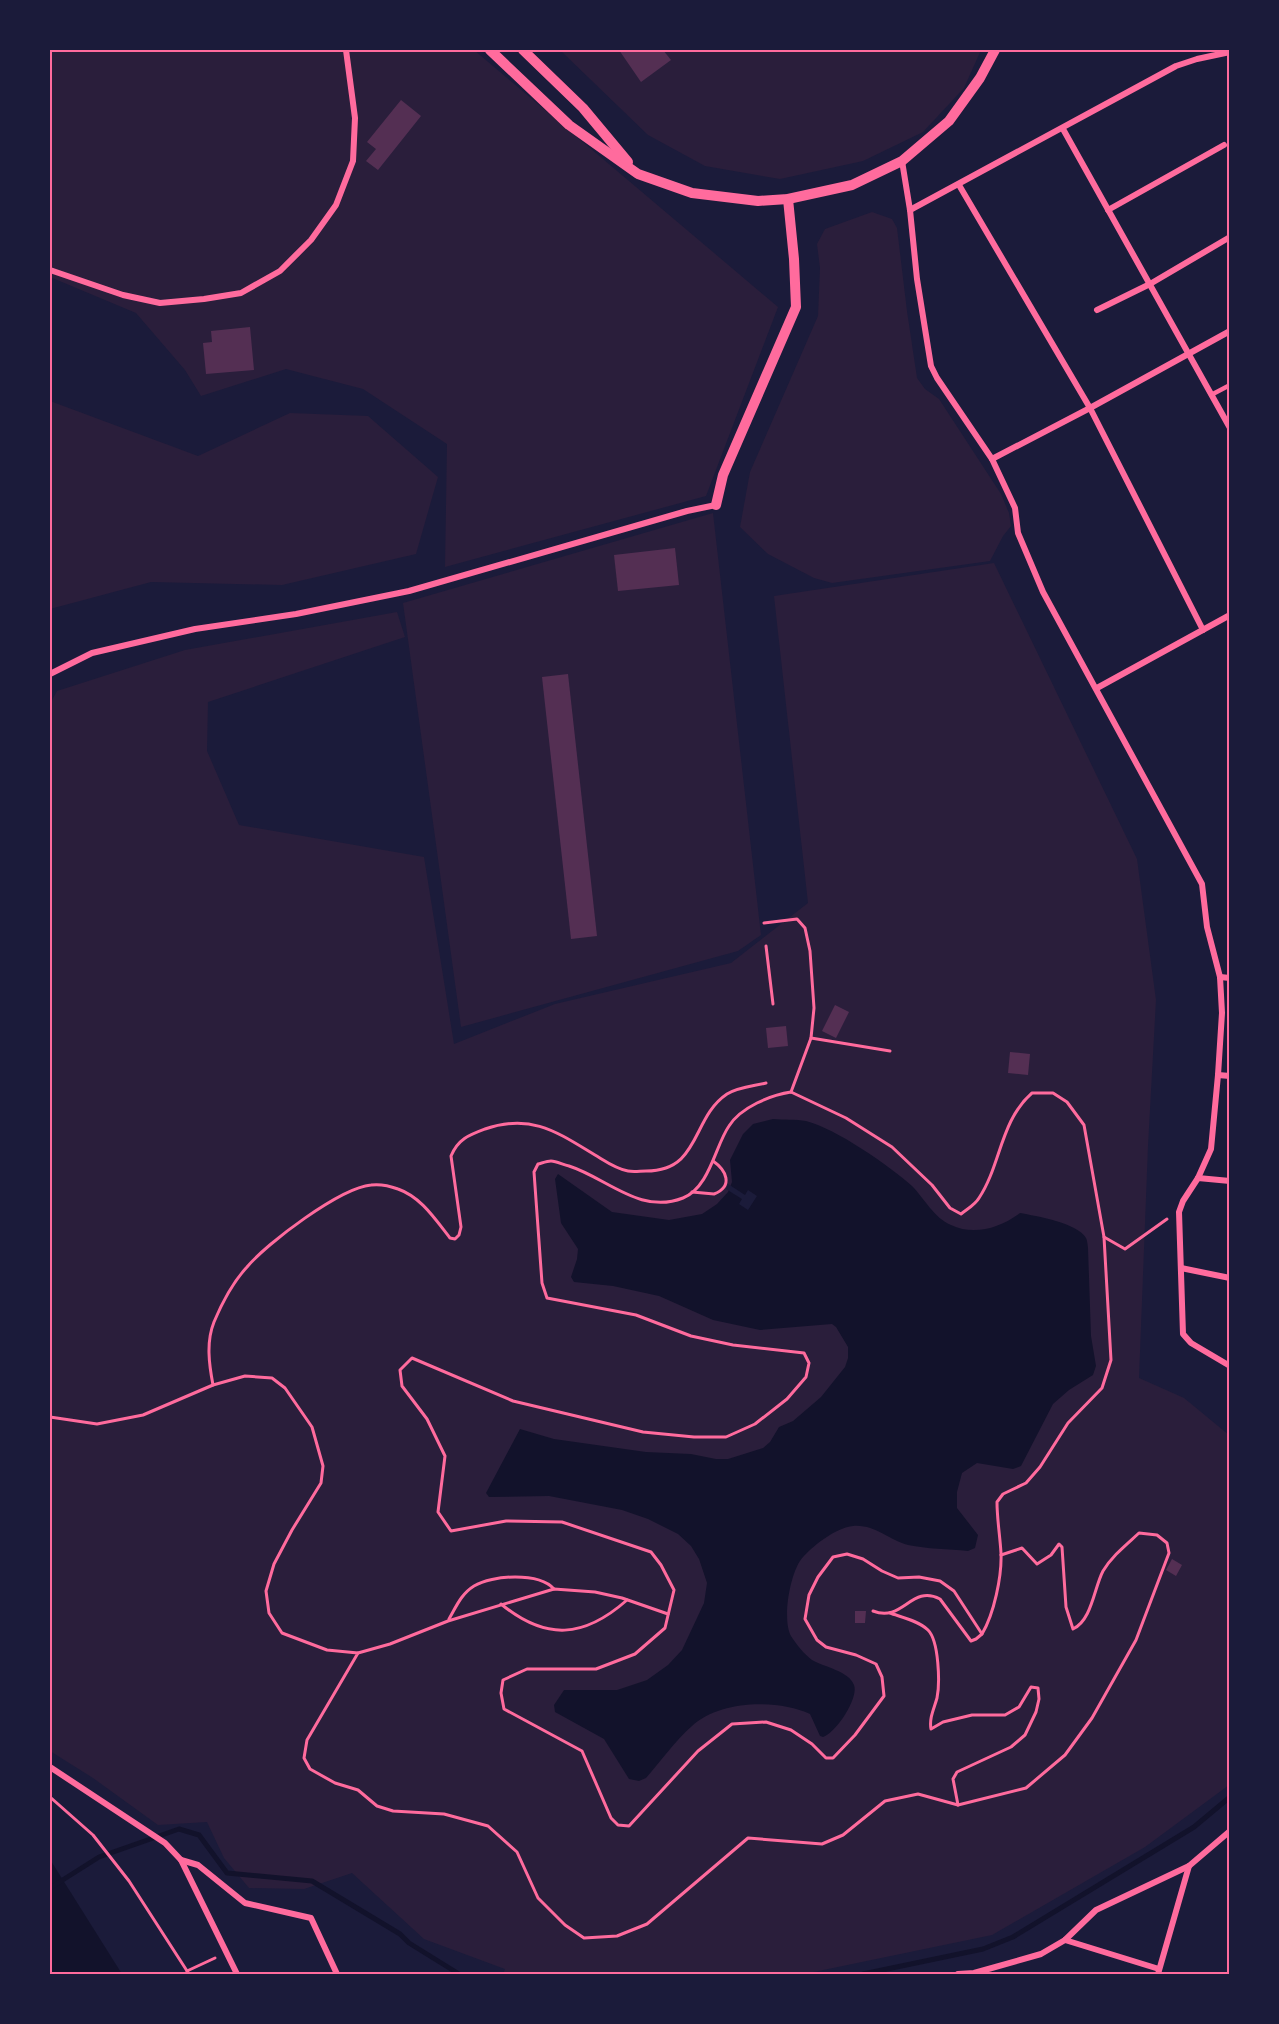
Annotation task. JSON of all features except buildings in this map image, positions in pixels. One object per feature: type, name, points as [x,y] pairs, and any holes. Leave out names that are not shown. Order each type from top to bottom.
[{"type":"street","points":[[50,270],[123,294],[160,303],[241,293],[280,272],[311,240],[336,205],[353,161],[355,118],[346,50]]},
{"type":"street","points":[[490,50],[569,125],[638,174],[692,193],[758,201],[788,199],[852,185],[902,160],[949,121],[980,78],[995,50]]},
{"type":"street","points":[[523,50],[583,108],[638,174]]},
{"type":"street","points":[[910,210],[1176,66],[1230,52]]},
{"type":"street","points":[[1063,129],[1230,428]]},
{"type":"street","points":[[1108,210],[1224,145]]},
{"type":"street","points":[[902,160],[931,366],[992,459],[1015,508],[1018,533],[1043,592],[1202,884],[1207,927],[1220,977],[1222,1013],[1211,1149],[1179,1212],[1183,1334],[1191,1343],[1230,1366]]},
{"type":"street","points":[[959,184],[1090,408],[1203,630]]},
{"type":"street","points":[[50,674],[92,653],[195,629],[296,614],[409,591],[687,511],[716,505],[723,475],[796,307],[788,199]]},
{"type":"street","points":[[1097,310],[1150,284],[1230,237]]},
{"type":"street","points":[[992,459],[1230,331]]},
{"type":"street","points":[[1097,688],[1230,615]]},
{"type":"street","points":[[1220,977],[1230,978]]},
{"type":"street","points":[[1218,1075],[1230,1076]]},
{"type":"street","points":[[1198,1178],[1230,1181]]},
{"type":"street","points":[[1181,1268],[1230,1278]]},
{"type":"street","points":[[50,1767],[165,1843],[181,1860],[237,1974]]},
{"type":"street","points":[[958,1974],[974,1973],[1041,1954],[1065,1940],[1096,1911],[1189,1866],[1230,1831]]},
{"type":"street","points":[[181,1860],[198,1865],[245,1903],[311,1918],[337,1974]]},
{"type":"street","points":[[1065,1940],[1159,1972],[1189,1866]]},
{"type":"lane","points":[[1211,395],[1230,385]]},
{"type":"path","points":[[764,923],[798,919],[805,928],[810,951],[814,1008],[811,1038],[791,1092]]},
{"type":"path","points":[[766,946],[773,1004]]},
{"type":"path","points":[[811,1038],[890,1051]]},
{"type":"path","points":[[213,1384],[209,1340],[217,1316],[233,1286],[245,1269],[266,1247],[342,1196],[371,1185],[396,1188],[417,1198],[450,1238],[455,1239],[459,1235],[460,1227],[451,1156],[455,1145],[471,1134],[513,1122],[539,1125],[551,1129],[613,1166],[628,1171],[660,1171],[678,1163],[693,1144],[711,1110],[719,1100],[729,1093],[766,1083]]},
{"type":"path","points":[[873,1611],[881,1614],[890,1613],[924,1594],[933,1595],[940,1599],[971,1641],[982,1634],[988,1624],[995,1596],[1001,1555],[997,1502],[1003,1494],[1026,1483],[1040,1467],[1068,1423],[1102,1388],[1111,1360],[1104,1236],[1084,1125],[1067,1102],[1053,1093],[1032,1093],[1020,1104],[999,1147],[988,1181],[978,1200],[962,1214],[950,1208],[932,1185],[892,1147],[846,1118],[791,1092],[776,1094],[744,1111],[729,1125],[708,1173],[692,1192],[684,1197],[660,1203],[630,1197],[584,1171],[552,1161],[538,1164],[534,1172],[542,1283],[547,1298],[636,1315],[691,1336],[733,1345],[804,1353],[809,1364],[806,1377],[787,1399],[756,1424],[726,1437],[694,1437],[643,1432],[513,1401],[412,1358],[400,1370],[402,1386],[427,1419],[445,1456],[438,1512],[451,1531],[506,1521],[562,1522],[651,1552],[661,1565],[674,1590],[665,1628],[635,1654],[596,1669],[527,1669],[503,1680],[501,1693],[504,1709],[582,1751],[611,1818],[618,1825],[629,1826],[699,1751],[732,1724],[766,1722],[791,1730],[812,1743],[826,1758],[832,1758],[855,1735],[884,1696],[882,1677],[876,1664],[856,1654],[826,1647],[817,1640],[805,1619],[808,1595],[833,1557],[847,1554],[863,1559],[898,1578],[919,1577],[940,1581],[954,1591],[982,1634]]},
{"type":"path","points":[[692,1192],[714,1194],[726,1186],[724,1171],[713,1161]]},
{"type":"path","points":[[1104,1236],[1125,1249],[1179,1212]]},
{"type":"path","points":[[50,1418],[97,1424],[131,1417],[213,1384],[245,1376],[272,1378],[285,1388],[312,1427],[323,1466],[321,1483],[274,1564],[266,1591],[269,1613],[282,1633],[327,1650],[358,1653],[390,1644],[448,1621],[554,1589],[595,1592],[628,1600],[668,1614]]},
{"type":"path","points":[[358,1653],[308,1740],[304,1758],[310,1769],[335,1783],[358,1790],[377,1806],[393,1811],[444,1814],[488,1826],[517,1852],[538,1898],[565,1925],[584,1938],[617,1936],[647,1924],[748,1838],[822,1844],[843,1835],[885,1801],[918,1794],[958,1805],[1026,1788],[1065,1755],[1092,1718],[1136,1640],[1169,1553],[1167,1543],[1157,1534],[1139,1533],[1113,1557],[1102,1573],[1086,1615],[1073,1629],[1066,1607],[1062,1546],[1059,1544],[1051,1555],[1037,1564],[1022,1548],[1001,1555]]},
{"type":"path","points":[[448,1621],[461,1597],[474,1586],[488,1581],[516,1577],[536,1579],[542,1580],[554,1589]]},
{"type":"path","points":[[501,1604],[525,1621],[557,1630],[589,1626],[615,1611],[628,1600]]},
{"type":"path","points":[[890,1613],[928,1630],[933,1638],[939,1682],[934,1710],[929,1720],[931,1729],[943,1722],[972,1715],[1005,1715],[1019,1707],[1031,1687],[1038,1688],[1038,1706],[1025,1735],[1011,1748],[957,1772],[953,1779],[958,1805]]},
{"type":"path","points":[[50,1797],[100,1843],[129,1881],[188,1973],[227,1952]]},
{"type":"shaded area","points":[[50,50],[474,50],[778,307],[706,496],[445,567],[447,444],[363,389],[286,369],[201,396],[185,370],[136,313],[50,277]]},
{"type":"shaded area","points":[[560,50],[981,50],[964,88],[923,132],[863,161],[780,179],[705,166],[648,135]]},
{"type":"shaded area","points":[[872,212],[892,219],[897,228],[917,378],[925,389],[939,399],[1001,494],[1009,513],[1011,526],[990,561],[832,583],[814,578],[768,554],[740,527],[750,472],[818,316],[820,268],[817,244],[825,229]]},
{"type":"shaded area","points":[[50,401],[198,456],[290,413],[368,416],[438,477],[416,554],[282,585],[151,582],[50,609]]},
{"type":"shaded area","points":[[713,513],[761,935],[738,951],[461,1027],[403,603]]},
{"type":"shaded area","points":[[994,563],[1137,859],[1156,1000],[1139,1378],[1184,1398],[1229,1435],[1229,1785],[1145,1847],[992,1935],[804,1974],[503,1974],[505,1969],[424,1939],[352,1873],[304,1889],[249,1888],[224,1858],[207,1822],[158,1825],[93,1778],[50,1751],[50,704],[57,691],[185,650],[397,612],[405,637],[208,702],[207,751],[239,825],[424,857],[454,1044],[555,1004],[731,963],[808,903],[774,596]]},
{"type":"shaded area","points":[[773,1119],[806,1121],[846,1139],[876,1158],[912,1186],[939,1218],[951,1225],[969,1230],[987,1229],[1004,1223],[1020,1213],[1066,1224],[1082,1233],[1088,1247],[1091,1336],[1096,1366],[1093,1375],[1069,1390],[1053,1404],[1021,1466],[1013,1469],[977,1463],[962,1473],[957,1492],[957,1508],[978,1535],[975,1548],[968,1551],[908,1545],[868,1527],[853,1526],[839,1530],[824,1539],[800,1561],[788,1598],[787,1619],[791,1636],[812,1660],[842,1673],[854,1685],[855,1691],[850,1706],[834,1729],[823,1737],[820,1736],[810,1714],[797,1709],[766,1704],[733,1707],[704,1717],[692,1726],[646,1778],[639,1781],[629,1779],[604,1739],[555,1712],[554,1705],[564,1690],[617,1690],[647,1680],[668,1665],[682,1650],[704,1603],[707,1583],[699,1559],[691,1546],[678,1534],[648,1519],[622,1510],[549,1496],[489,1497],[486,1493],[520,1429],[554,1439],[646,1452],[691,1454],[716,1459],[728,1459],[763,1448],[770,1442],[779,1427],[793,1421],[821,1397],[845,1367],[848,1347],[832,1324],[760,1330],[713,1320],[659,1296],[613,1286],[574,1282],[571,1277],[578,1249],[561,1223],[555,1179],[558,1174],[612,1212],[669,1220],[702,1214],[717,1204],[728,1192],[732,1182],[730,1160],[743,1134],[753,1124]]},
{"type":"shaded area","points":[[51,1861],[122,1974],[50,1974]]},
{"type":"pier","points":[[728,1184],[745,1195],[748,1190],[757,1196],[748,1210],[739,1204],[742,1199],[726,1189]]},
{"type":"waterway","points":[[863,1974],[983,1949],[1013,1937],[1194,1827],[1230,1797]]},
{"type":"waterway","points":[[50,1888],[99,1857],[179,1829],[199,1835],[227,1873],[312,1881],[400,1934],[409,1943],[459,1974]]}]
